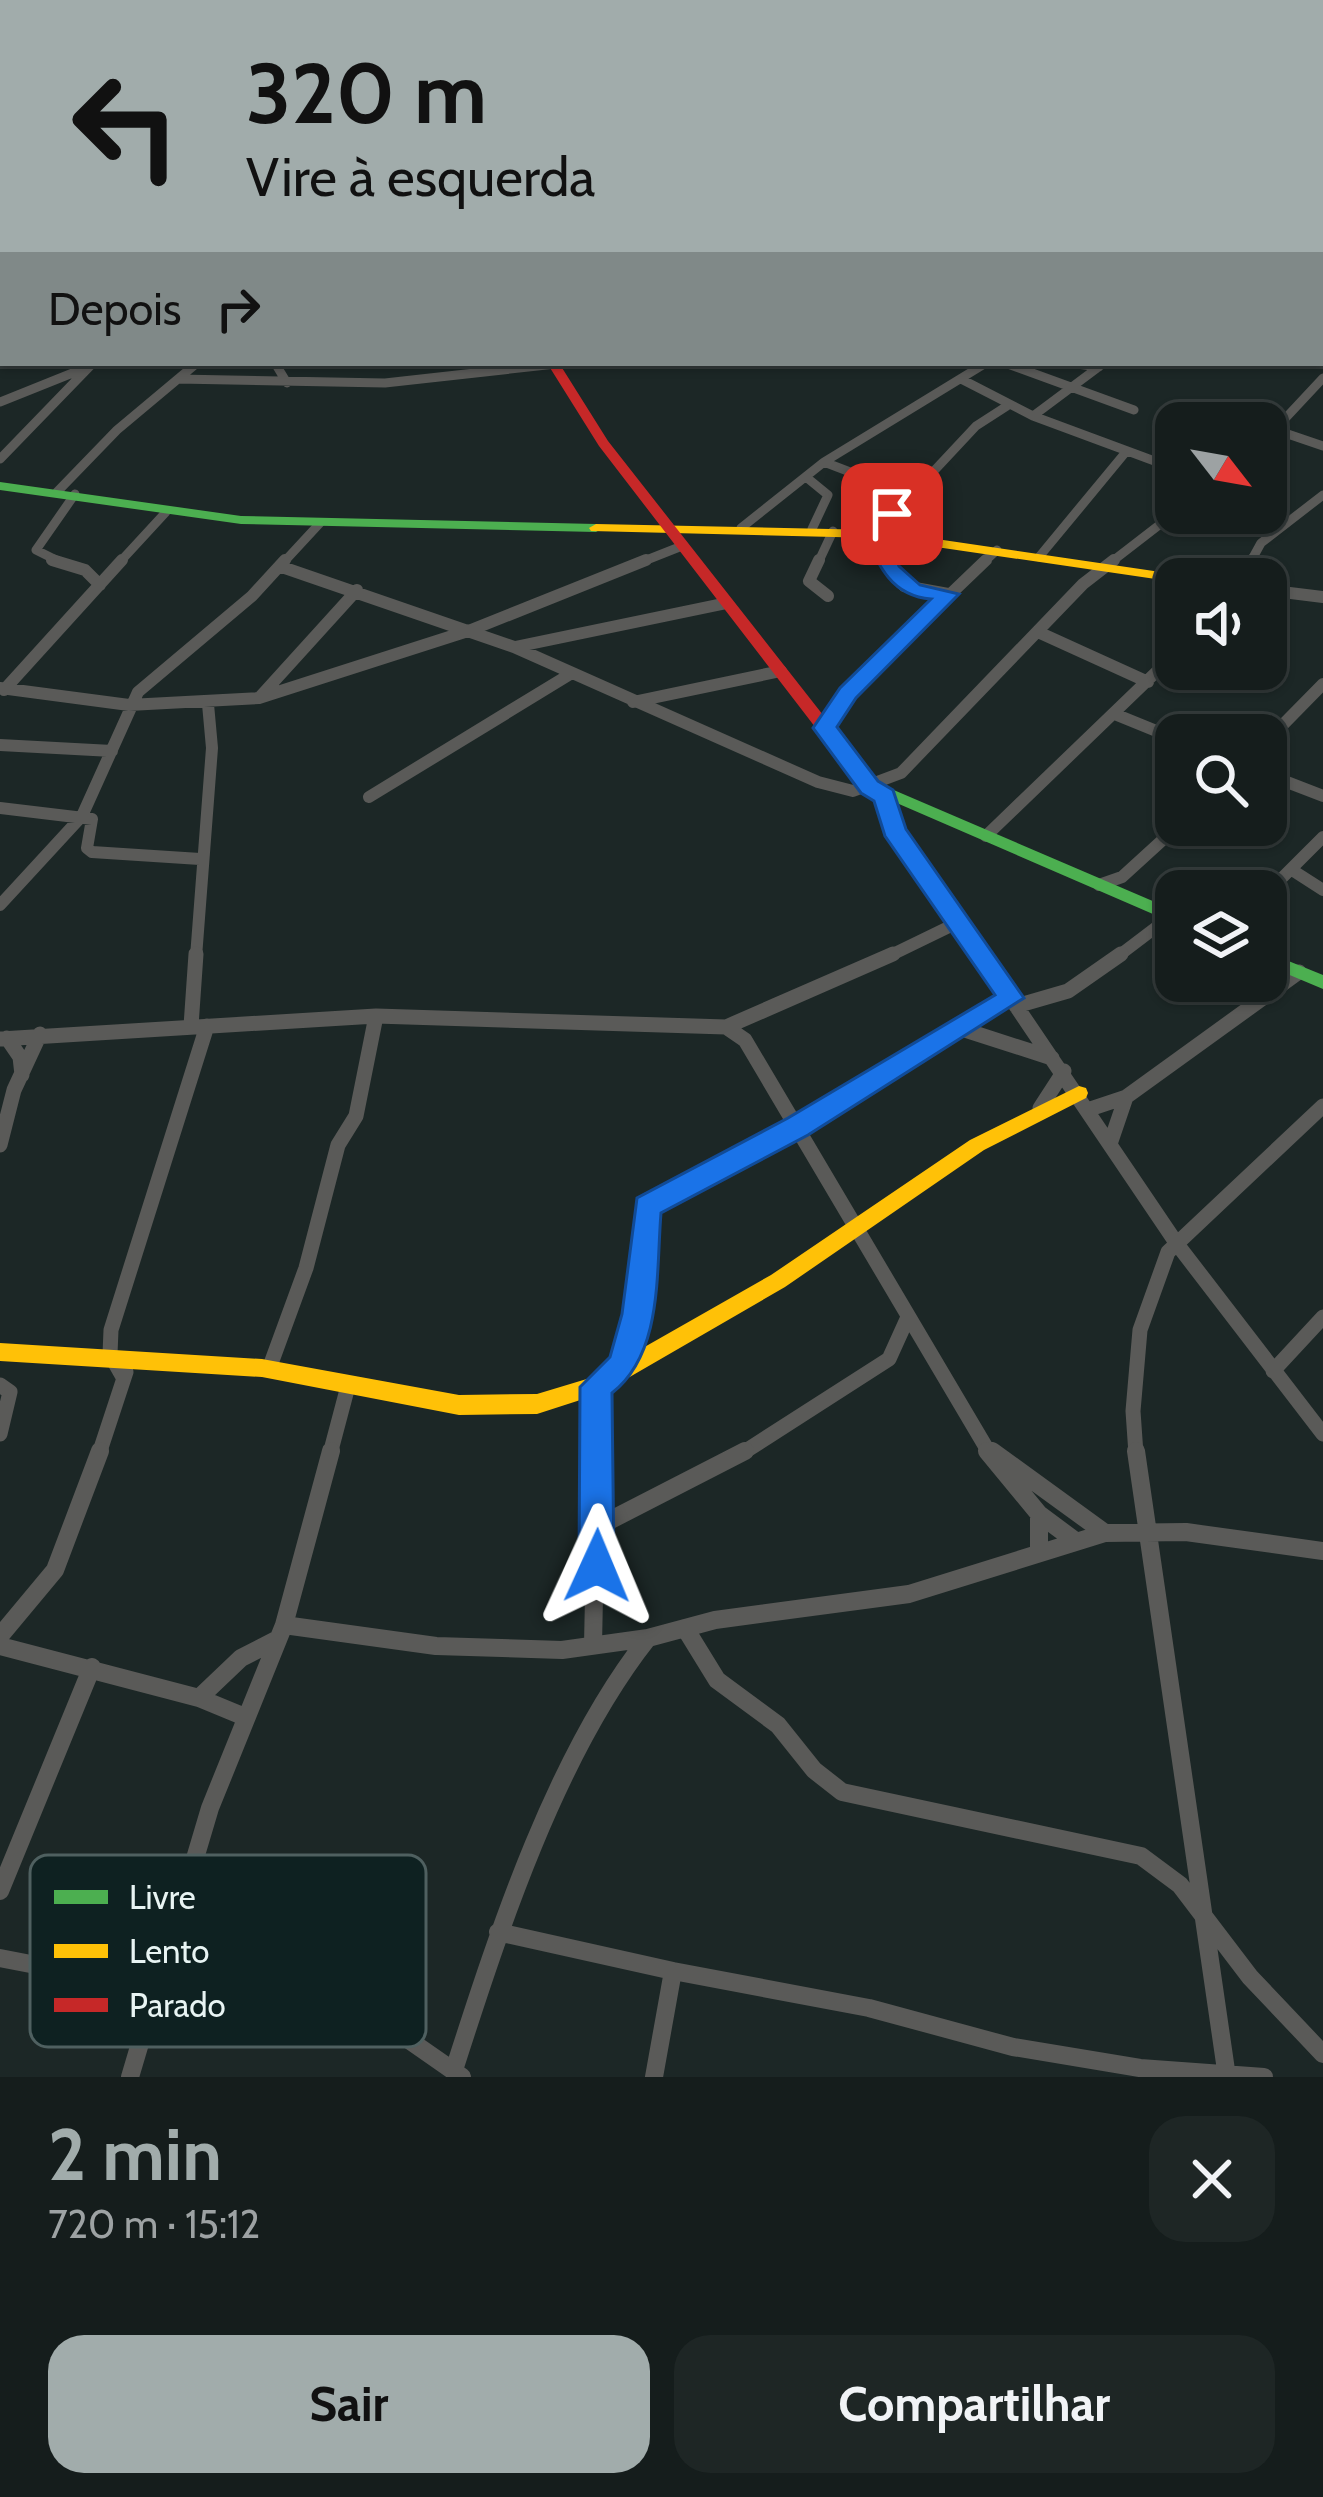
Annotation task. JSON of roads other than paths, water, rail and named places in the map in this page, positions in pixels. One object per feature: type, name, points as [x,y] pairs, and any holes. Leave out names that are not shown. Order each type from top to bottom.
[{"type":"street","points":[[0,402],[86,366]]},
{"type":"street","points":[[0,459],[89,366]]},
{"type":"street","points":[[100,584],[85,570],[41,557],[36,550],[66,493],[193,366]]},
{"type":"street","points":[[277,366],[287,382]]},
{"type":"street","points":[[178,379],[385,383],[540,366]]},
{"type":"street","points":[[559,366],[603,443],[877,792],[894,830],[1084,1101],[1177,1244],[1323,1434]]},
{"type":"street","points":[[960,366],[1000,405],[1155,462]]},
{"type":"street","points":[[766,521],[824,462],[982,366]]},
{"type":"street","points":[[1014,366],[1134,410]]},
{"type":"street","points":[[1033,416],[1101,366]]},
{"type":"street","points":[[1287,419],[1321,384]]},
{"type":"street","points":[[875,534],[1000,405]]},
{"type":"street","points":[[1287,434],[1323,446]]},
{"type":"street","points":[[1056,556],[1126,453]]},
{"type":"street","points":[[824,462],[910,495]]},
{"type":"street","points":[[806,477],[828,496],[812,530]]},
{"type":"street","points":[[0,486],[166,512],[320,523],[741,528],[766,521],[1056,556],[1155,575]]},
{"type":"street","points":[[1254,558],[1262,543],[1323,495]]},
{"type":"street","points":[[2,690],[166,512]]},
{"type":"street","points":[[0,905],[82,816],[129,705],[175,657],[282,568],[320,523]]},
{"type":"street","points":[[877,792],[942,737],[1084,584],[1155,529]]},
{"type":"street","points":[[828,596],[809,581],[833,532]]},
{"type":"street","points":[[875,534],[882,556],[904,586],[949,594]]},
{"type":"street","points":[[2,690],[129,705],[259,698],[471,631],[682,546]]},
{"type":"street","points":[[825,728],[848,693],[997,550]]},
{"type":"street","points":[[1056,556],[1084,584]]},
{"type":"street","points":[[282,568],[514,647],[834,788],[877,792],[1099,885],[1122,886],[1155,906]]},
{"type":"street","points":[[259,698],[357,590]]},
{"type":"street","points":[[1287,593],[1323,597]]},
{"type":"street","points":[[514,647],[727,603]]},
{"type":"street","points":[[1038,632],[1148,682]]},
{"type":"street","points":[[634,702],[781,671]]},
{"type":"street","points":[[369,797],[572,673]]},
{"type":"street","points":[[986,836],[1155,675]]},
{"type":"street","points":[[1287,721],[1323,684]]},
{"type":"street","points":[[123,1377],[110,1354],[120,1296],[199,1026],[200,859],[212,748],[208,704]]},
{"type":"street","points":[[1117,715],[1155,730]]},
{"type":"street","points":[[0,746],[31,743],[112,752]]},
{"type":"street","points":[[1287,782],[1323,796]]},
{"type":"street","points":[[0,808],[94,821],[88,850],[151,860],[200,859]]},
{"type":"street","points":[[1287,874],[1323,837]]},
{"type":"street","points":[[1122,886],[1159,846]]},
{"type":"street","points":[[1292,869],[1323,890]]},
{"type":"street","points":[[3,1038],[376,1016],[726,1027],[956,923]]},
{"type":"street","points":[[623,1365],[638,1314],[647,1207],[1014,1002],[1046,1000],[1094,980],[1155,932]]},
{"type":"street","points":[[1287,967],[1323,982]]},
{"type":"street","points":[[0,1352],[110,1354],[268,1369],[349,1386],[518,1406],[596,1387],[623,1365],[774,1283],[1040,1108],[1126,1097],[1299,972]]},
{"type":"street","points":[[268,1369],[301,1284],[338,1145],[356,1116],[376,1016]]},
{"type":"street","points":[[745,1040],[751,1019]]},
{"type":"street","points":[[726,1027],[745,1040],[798,1126],[981,1443],[1039,1514],[1074,1540]]},
{"type":"street","points":[[965,1030],[1059,1065]]},
{"type":"street","points":[[0,1145],[40,1034]]},
{"type":"street","points":[[3,1038],[20,1057],[22,1075]]},
{"type":"street","points":[[1040,1108],[1059,1065]]},
{"type":"street","points":[[1111,1141],[1126,1097]]},
{"type":"street","points":[[1227,2075],[1145,1530],[1133,1411],[1140,1330],[1163,1262],[1177,1244],[1323,1106]]},
{"type":"street","points":[[599,1526],[727,1462],[860,1380],[889,1359],[908,1317]]},
{"type":"street","points":[[1274,1371],[1323,1317]]},
{"type":"street","points":[[0,1636],[55,1570],[76,1522],[123,1377],[136,1358]]},
{"type":"street","points":[[0,1385],[10,1392],[11,1400],[0,1434]]},
{"type":"street","points":[[196,1855],[281,1632],[349,1386]]},
{"type":"street","points":[[593,1646],[599,1526],[596,1387]]},
{"type":"street","points":[[981,1443],[1105,1533]]},
{"type":"street","points":[[1039,1514],[1039,1551]]},
{"type":"street","points":[[199,1698],[242,1658],[281,1632],[489,1650],[593,1646],[909,1594],[1105,1533],[1145,1530],[1323,1551]]},
{"type":"street","points":[[685,1628],[717,1680],[778,1725],[814,1770],[842,1792],[1090,1846],[1126,1848],[1203,1905],[1242,1966],[1323,2054]]},
{"type":"street","points":[[420,2047],[458,2073],[498,1932],[613,1682],[648,1638]]},
{"type":"street","points":[[0,1646],[199,1698],[245,1718]]},
{"type":"street","points":[[0,1892],[92,1667]]},
{"type":"street","points":[[498,1932],[673,1971],[789,1990],[1013,2048],[1140,2068],[1264,2077]]},
{"type":"street","points":[[0,1958],[30,1962]]},
{"type":"street","points":[[654,2077],[673,1971]]},
{"type":"street","points":[[130,2077],[139,2047]]}]
